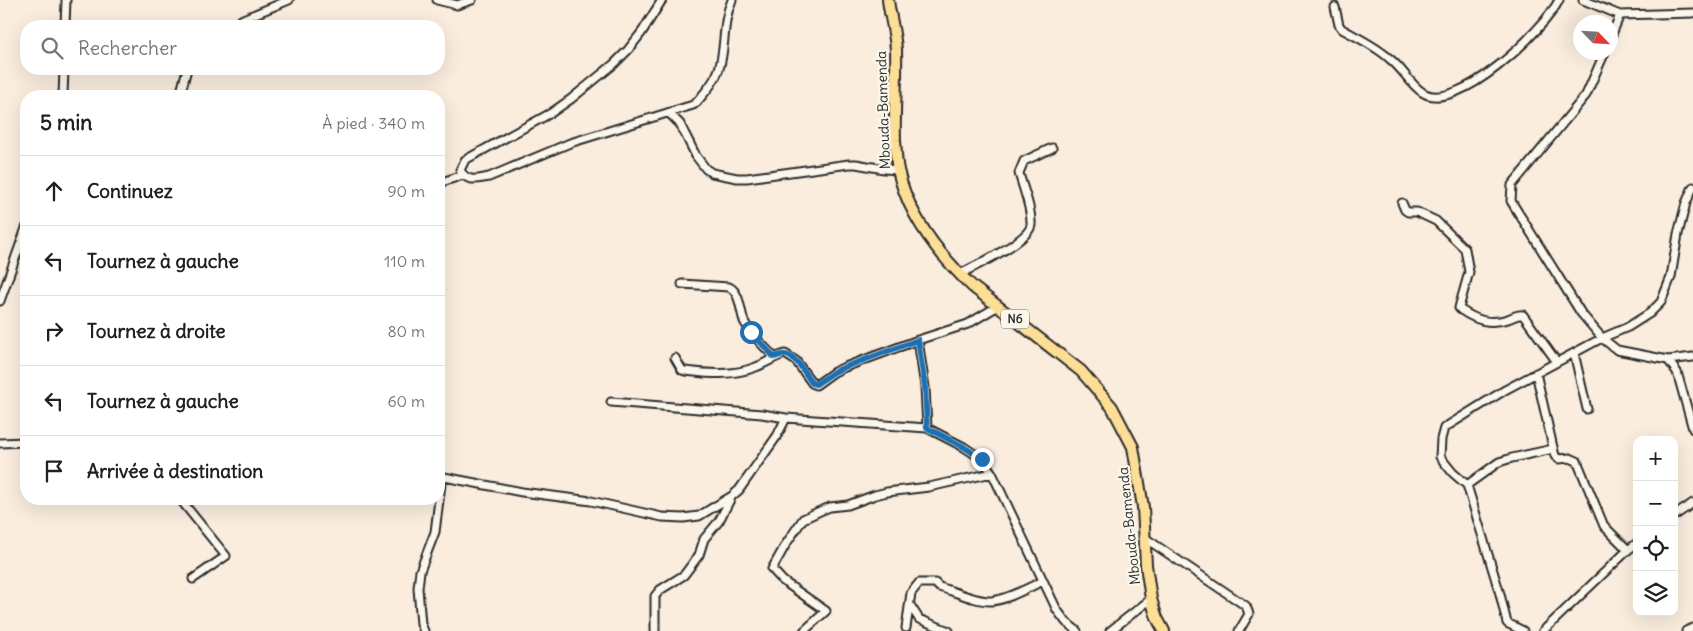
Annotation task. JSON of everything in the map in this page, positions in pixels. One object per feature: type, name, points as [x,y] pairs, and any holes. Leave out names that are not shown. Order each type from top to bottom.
[{"type":"highway","name":"Mbouda-Bamenda","points":[[888,0],[896,48],[894,114],[898,170],[908,202],[926,232],[960,274],[1082,371],[1112,407],[1133,448],[1144,507],[1146,565],[1151,599],[1157,618],[1166,630]]},
{"type":"street","points":[[65,20],[66,0]]},
{"type":"street","points":[[242,20],[289,0]]},
{"type":"street","points":[[438,0],[457,5],[472,0]]},
{"type":"street","points":[[662,0],[642,32],[614,64],[571,100],[551,113],[465,160],[460,170],[463,175],[468,179],[475,180],[489,177],[570,143],[669,113],[697,102],[714,80],[719,69],[727,10],[732,0]]},
{"type":"street","points":[[1335,7],[1339,25],[1342,29],[1391,59],[1422,92],[1431,96],[1445,96],[1482,78],[1508,59],[1550,13],[1559,0]]},
{"type":"street","points":[[1583,0],[1620,15],[1693,13]]},
{"type":"street","points":[[1618,20],[1620,15]]},
{"type":"street","points":[[1601,60],[1586,95],[1512,185],[1510,201],[1581,313],[1602,338],[1617,350],[1668,360],[1693,357]]},
{"type":"street","points":[[63,90],[64,75]]},
{"type":"street","points":[[182,90],[185,75]]},
{"type":"street","points":[[669,113],[680,124],[702,165],[712,173],[746,178],[856,164],[884,170],[898,170]]},
{"type":"street","points":[[960,274],[1018,242],[1028,234],[1030,212],[1018,172],[1024,161],[1052,148]]},
{"type":"street","points":[[445,181],[463,175]]},
{"type":"street","points":[[1523,631],[1507,623],[1467,485],[1453,473],[1440,457],[1440,439],[1444,428],[1456,419],[1536,373],[1602,338],[1628,327],[1650,313],[1661,302],[1671,277],[1678,234],[1686,203],[1693,187]]},
{"type":"street","points":[[1402,203],[1408,212],[1417,212],[1436,221],[1465,249],[1469,272],[1459,308],[1487,323],[1509,319],[1518,314],[1523,315],[1557,362]]},
{"type":"street","points":[[0,301],[20,245]]},
{"type":"street","points":[[682,284],[729,287],[733,289],[736,293],[745,324],[774,357]]},
{"type":"street","points":[[675,358],[686,372],[712,375],[744,371],[785,354],[796,361],[812,383],[816,384],[845,367],[968,324],[998,306]]},
{"type":"street","points":[[918,340],[925,387],[927,428]]},
{"type":"street","points":[[1574,353],[1586,409]]},
{"type":"street","points":[[1668,360],[1677,372],[1693,429]]},
{"type":"street","points":[[1536,373],[1556,458],[1574,458],[1577,461],[1604,526],[1628,550]]},
{"type":"street","points":[[611,402],[762,414],[786,418],[927,428],[964,447],[982,459],[992,473],[1057,610],[1066,622],[1077,631]]},
{"type":"street","points":[[445,477],[522,492],[591,501],[662,517],[683,518],[699,516],[732,496],[743,485],[777,436],[786,418]]},
{"type":"street","points":[[0,444],[20,442]]},
{"type":"street","points":[[1467,485],[1499,462],[1553,449]]},
{"type":"street","points":[[826,611],[782,581],[772,569],[803,519],[830,507],[848,505],[887,492],[929,487],[992,473]]},
{"type":"street","points":[[655,631],[655,596],[660,590],[684,575],[699,555],[704,540],[719,521],[732,496]]},
{"type":"street","points":[[1678,513],[1693,503]]},
{"type":"street","points":[[185,505],[226,556],[193,579]]},
{"type":"street","points":[[424,631],[421,624],[418,588],[420,571],[435,532],[437,505]]},
{"type":"street","points":[[1145,538],[1246,606],[1249,614],[1239,631]]},
{"type":"street","points":[[1543,631],[1633,546]]},
{"type":"street","points":[[906,628],[911,593],[919,583],[934,583],[980,600],[991,601],[1043,581]]},
{"type":"street","points":[[1110,631],[1151,599]]},
{"type":"street","points":[[910,604],[919,619],[949,631]]},
{"type":"street","points":[[799,631],[826,611]]},
{"type":"street","points":[[804,631],[826,611]]},
{"type":"street","points":[[1686,631],[1693,628]]},
{"type":"route","points":[[751,332],[774,357],[785,354],[790,356],[812,383],[816,384],[845,367],[918,340],[925,387],[927,428],[964,447],[982,459]]}]
